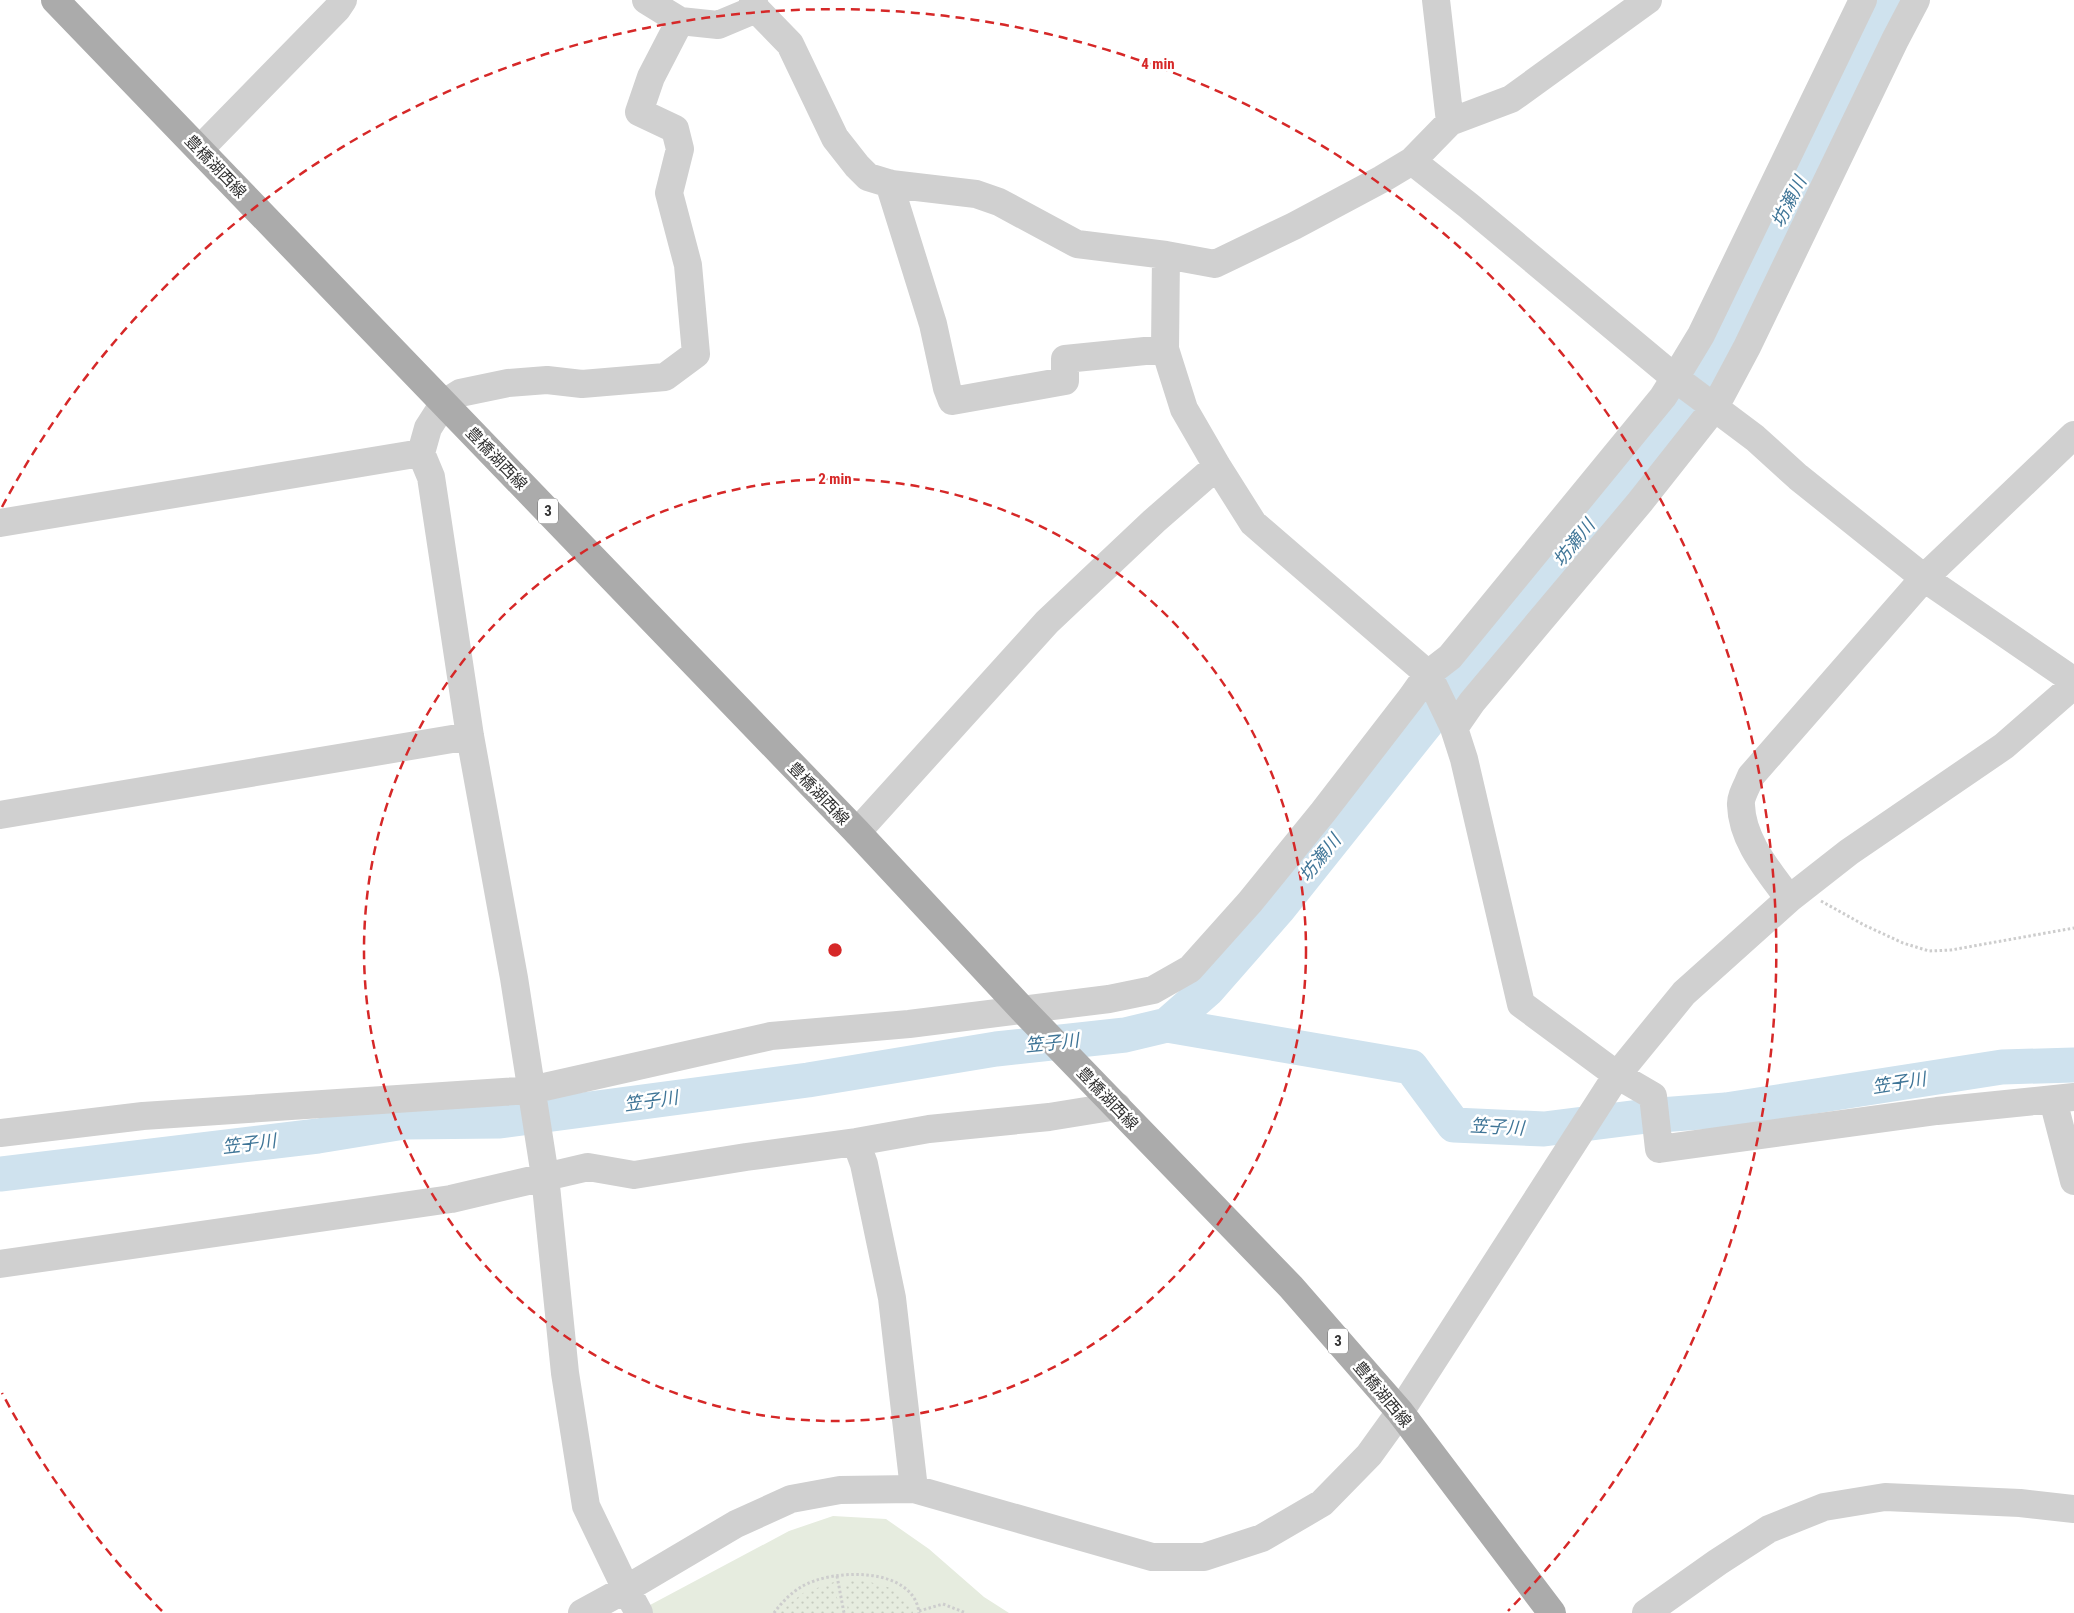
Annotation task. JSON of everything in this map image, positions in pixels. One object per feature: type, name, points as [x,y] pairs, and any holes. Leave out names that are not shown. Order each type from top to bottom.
[{"type":"main road","name":"豊橋湖西線","points":[[55,0],[857,832],[1030,1017],[1291,1288],[1400,1412],[1552,1613]]},
{"type":"street","points":[[200,149],[306,42],[343,0]]},
{"type":"street","points":[[646,0],[680,21],[718,25],[755,4],[790,44],[836,138],[856,166],[868,177],[889,183],[976,194],[999,202],[1076,244],[1166,255],[1216,264],[1382,180],[1412,161],[1450,122],[1511,98],[1648,0]]},
{"type":"street","points":[[1436,0],[1450,122]]},
{"type":"street","points":[[0,1133],[143,1116],[530,1090],[771,1036],[910,1024],[1030,1017],[1153,990],[1190,969],[1250,902],[1317,820],[1411,698],[1430,680],[1456,650],[1657,404],[1679,381],[1863,0]]},
{"type":"street","points":[[1451,724],[1472,702],[1640,502],[1711,405],[1747,347],[1916,0]]},
{"type":"street","points":[[640,1613],[626,1590],[586,1506],[565,1373],[543,1170],[514,978],[470,736],[431,477],[422,453],[428,428],[444,403],[460,393],[508,384],[547,380],[582,384],[665,377],[696,354],[688,265],[669,193],[680,149],[675,129],[639,112],[650,77],[680,21]]},
{"type":"street","points":[[1412,161],[1469,206],[1679,381],[1755,438],[1798,477],[1924,578],[2074,681]]},
{"type":"street","points":[[889,183],[933,324],[947,388],[952,402],[1065,381],[1065,359],[1165,349]]},
{"type":"street","points":[[1166,255],[1165,349],[1184,409],[1253,524],[1430,680],[1451,724],[1464,759],[1522,1004],[1617,1075],[1653,1096],[1659,1149],[1937,1111],[2064,1099],[2074,1181]]},
{"type":"street","points":[[1795,895],[1760,858],[1747,834],[1740,804],[1751,776],[1924,578],[2074,435]]},
{"type":"street","points":[[0,523],[422,453]]},
{"type":"street","points":[[857,832],[1047,622],[1154,521],[1217,466]]},
{"type":"street","points":[[582,1613],[626,1590],[736,1524],[791,1499],[840,1490],[914,1489],[1152,1557],[1204,1557],[1262,1538],[1322,1503],[1369,1455],[1400,1412],[1617,1075],[1684,993],[1795,895],[1849,852],[2004,746],[2074,685]]},
{"type":"street","points":[[0,815],[470,736]]},
{"type":"street","points":[[0,1264],[451,1199],[543,1170],[588,1167],[634,1175],[856,1142],[929,1129],[1049,1116],[1109,1098]]},
{"type":"street","points":[[856,1142],[864,1164],[892,1298],[914,1489]]},
{"type":"street","points":[[1646,1613],[1718,1562],[1769,1529],[1824,1507],[1885,1498],[2020,1503],[2074,1508]]},
{"type":"path","points":[[1795,895],[1903,943],[1929,951],[1951,950],[2074,928]]},
{"type":"path","points":[[774,1613],[784,1601],[802,1586],[847,1573],[886,1579],[910,1592],[917,1602],[919,1612],[943,1604],[966,1613]]},
{"type":"path","points":[[837,1576],[844,1613]]},
{"type":"shaded area","points":[[833,1516],[886,1519],[929,1549],[984,1597],[1009,1613],[635,1613],[789,1531]]},
{"type":"shaded area","points":[[853,1579],[880,1585],[898,1592],[910,1604],[913,1613],[848,1613],[844,1580]]},
{"type":"shaded area","points":[[834,1582],[840,1613],[778,1613],[803,1593]]},
{"type":"waterway","name":"坊瀬川","points":[[1167,1025],[1208,989],[1278,909],[1452,691],[1684,406],[1765,253],[1893,0]]},
{"type":"waterway","name":"笠子川","points":[[0,1174],[318,1136],[404,1122],[500,1121],[808,1080],[996,1049],[1125,1035],[1167,1025],[1411,1067],[1454,1125],[1544,1129],[1647,1116],[1726,1110],[2002,1067],[2074,1065]]}]
